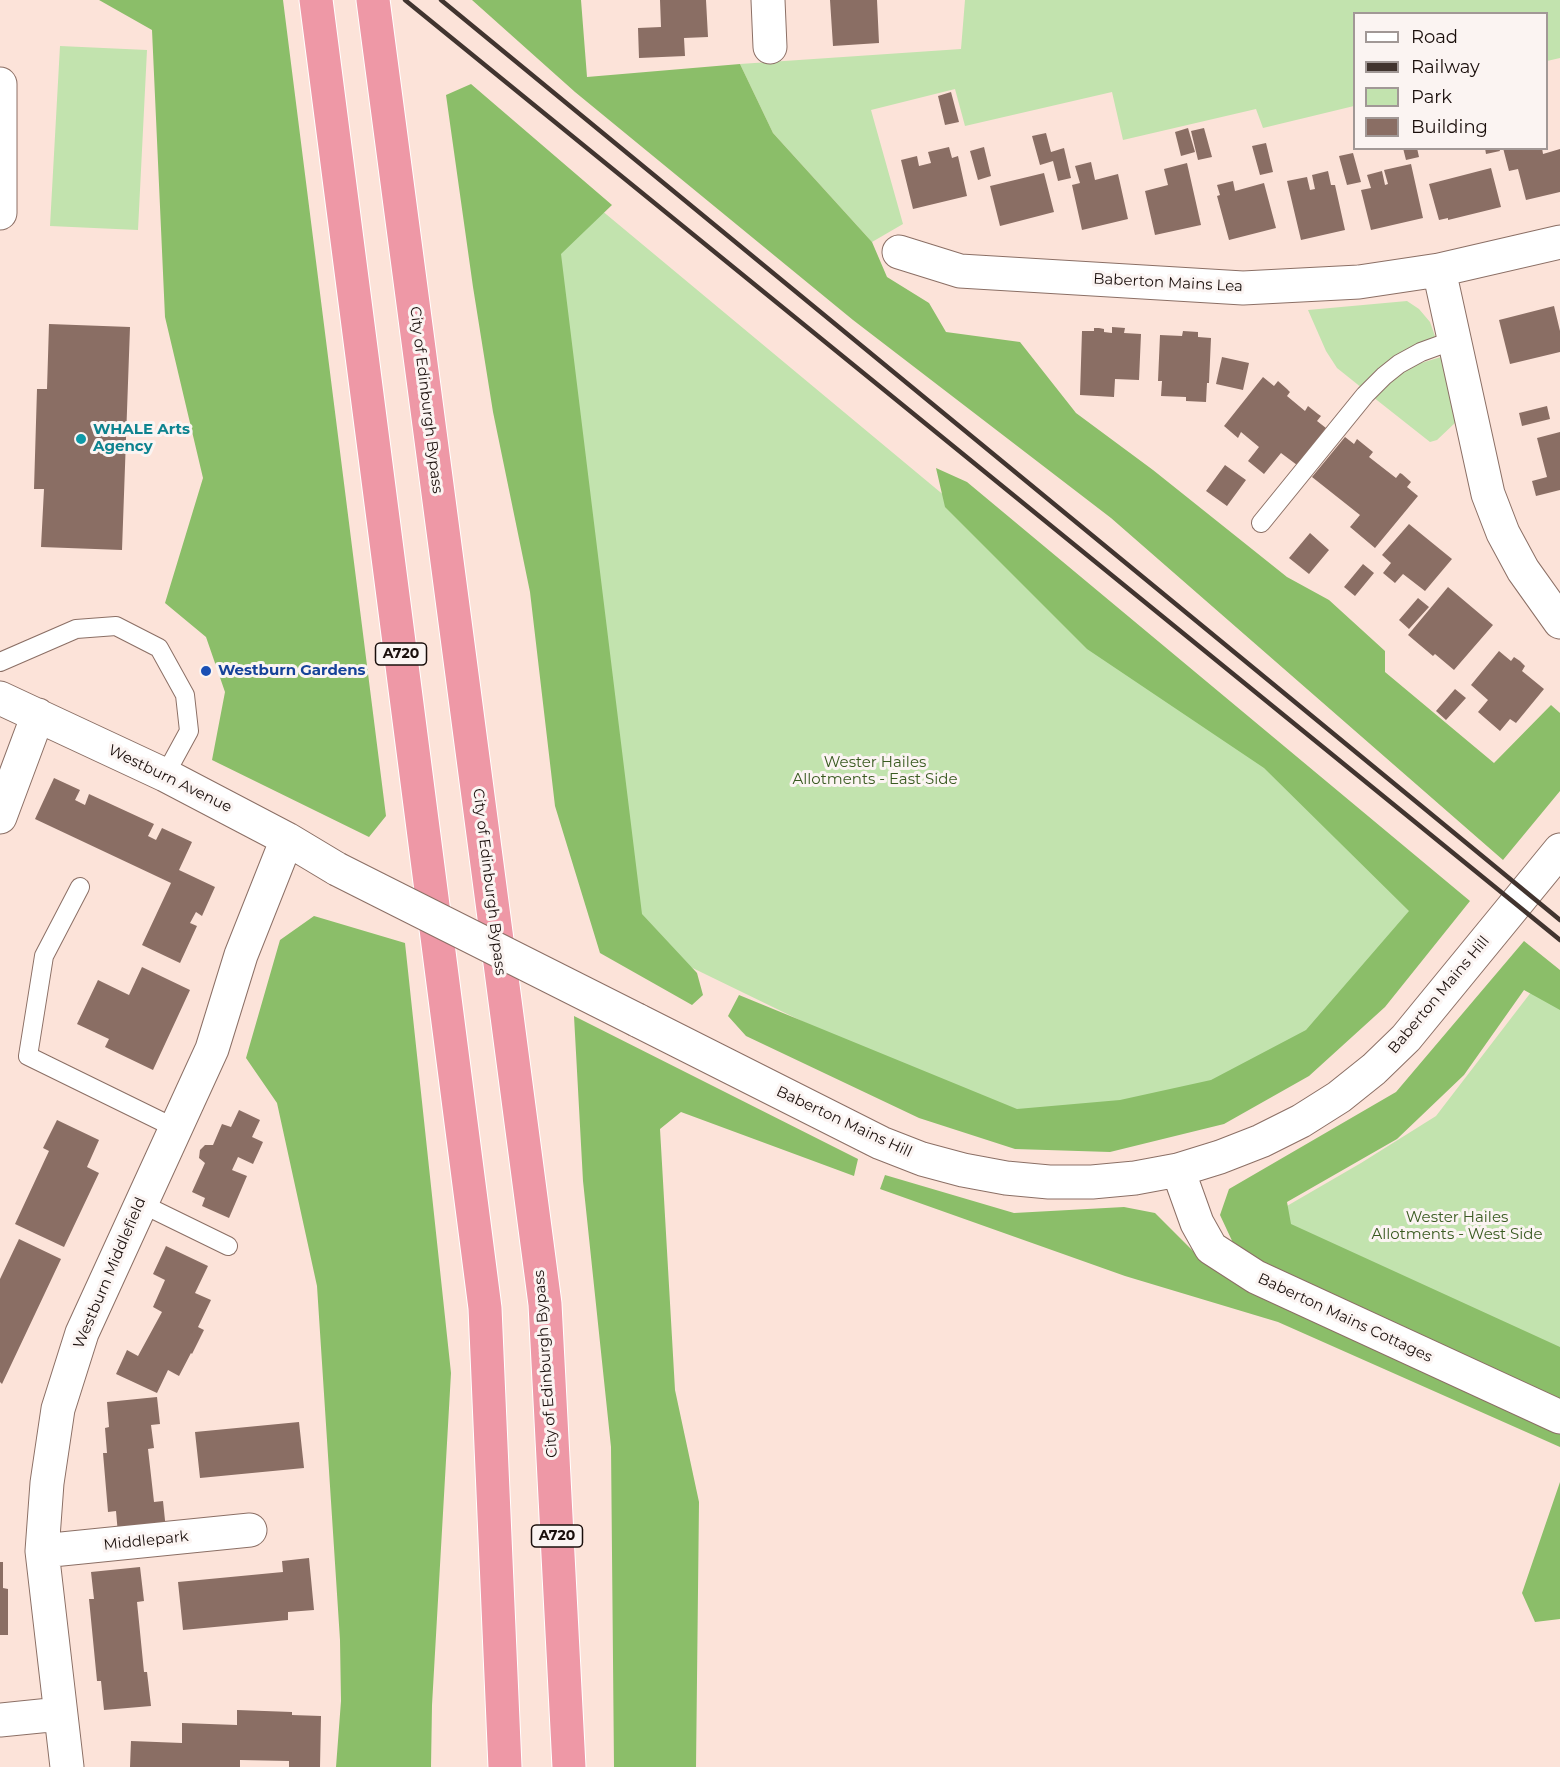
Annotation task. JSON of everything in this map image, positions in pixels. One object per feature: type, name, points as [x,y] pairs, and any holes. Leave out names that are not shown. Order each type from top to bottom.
[{"type":"highway","name":"A720","points":[[316,0],[485,1308],[505,1767]]},
{"type":"highway","name":"City of Edinburgh Bypass","points":[[373,0],[544,1304],[569,1767]]},
{"type":"street","points":[[768,0],[770,47]]},
{"type":"street","points":[[0,84],[0,213]]},
{"type":"street","name":"Baberton Mains Lea","points":[[900,252],[960,271],[1243,288],[1359,282],[1438,270],[1560,242]]},
{"type":"street","points":[[1438,270],[1488,494],[1503,533],[1523,570],[1557,613]]},
{"type":"street","name":"Westburn Avenue","points":[[0,698],[165,775],[287,839],[337,869]]},
{"type":"street","points":[[0,817],[38,715]]},
{"type":"street","name":"Westburn Middlefield","points":[[67,1767],[42,1551],[46,1484],[57,1409],[82,1333],[212,1049],[241,955],[287,839]]},
{"type":"street","name":"Baberton Mains Hill","points":[[337,869],[881,1143],[922,1159],[1006,1178],[1049,1182],[1092,1182],[1135,1178],[1178,1170],[1220,1157],[1281,1131],[1339,1096],[1374,1069],[1406,1038],[1560,850]]},
{"type":"street","name":"Baberton Mains Cottages","points":[[1178,1170],[1197,1223],[1211,1248],[1256,1277],[1560,1417]]},
{"type":"street","name":"Middlepark","points":[[42,1551],[250,1530]]},
{"type":"street","points":[[0,1720],[60,1714]]},
{"type":"lane","points":[[1261,523],[1365,395],[1384,376],[1399,364],[1421,352],[1454,340]]},
{"type":"lane","points":[[0,662],[76,629],[116,626],[159,648],[185,695],[189,731],[165,775]]},
{"type":"lane","points":[[80,887],[44,956],[28,1056],[175,1128]]},
{"type":"lane","points":[[140,1203],[228,1246]]},
{"type":"green space","points":[[99,0],[283,0],[386,816],[369,837],[212,760],[225,692],[206,637],[165,603],[203,478],[165,317],[152,30]]},
{"type":"green space","points":[[472,0],[581,0],[587,77],[740,64],[773,133],[872,242],[887,277],[929,303],[946,332],[1020,342],[1076,413],[1153,470],[1287,577],[1329,600],[1385,651],[1385,672],[1494,763],[1551,705],[1560,713],[1560,791],[1503,860],[1111,518],[853,320],[575,92]]},
{"type":"green space","points":[[965,0],[1560,0],[1560,58],[1548,61],[1548,12],[1353,12],[1353,106],[1263,128],[1256,109],[1123,140],[1112,92],[965,126],[955,89],[871,110],[903,224],[872,242],[773,133],[740,64],[961,49]]},
{"type":"green space","points":[[60,46],[147,50],[138,230],[50,226]]},
{"type":"green space","points":[[471,84],[612,205],[561,254],[642,914],[697,973],[703,995],[692,1005],[600,953],[555,806],[530,592],[493,412],[446,95]]},
{"type":"green space","name":"Wester Hailes Allotments - East Side","points":[[547,165],[1428,898],[1335,1028],[1200,1096],[1037,1116],[923,1080],[637,941]]},
{"type":"green space","points":[[1407,301],[1419,309],[1430,322],[1436,339],[1362,388],[1337,368],[1326,351],[1308,310]]},
{"type":"green space","points":[[1441,357],[1456,422],[1437,440],[1430,442],[1373,397],[1393,376],[1411,366]]},
{"type":"green space","points":[[936,468],[967,482],[1470,901],[1385,1007],[1309,1076],[1224,1124],[1110,1152],[1015,1149],[919,1118],[746,1036],[728,1016],[739,995],[1017,1109],[1120,1100],[1211,1080],[1306,1030],[1409,911],[1264,768],[1087,649],[945,507]]},
{"type":"green space","points":[[314,916],[405,943],[451,1373],[432,1705],[431,1767],[336,1767],[341,1701],[340,1640],[317,1286],[277,1103],[246,1058],[280,940]]},
{"type":"green space","points":[[1524,941],[1560,970],[1560,1010],[1524,990],[1464,1075],[1397,1139],[1287,1202],[1291,1224],[1560,1347],[1560,1447],[1278,1322],[1125,1276],[880,1189],[885,1175],[1014,1213],[1124,1207],[1155,1213],[1209,1267],[1234,1245],[1220,1215],[1229,1189],[1396,1092]]},
{"type":"green space","name":"Wester Hailes Allotments - West Side","points":[[1535,987],[1560,1008],[1560,1392],[1249,1228],[1436,1116]]},
{"type":"green space","points":[[574,1016],[858,1159],[854,1176],[681,1112],[660,1129],[675,1390],[699,1502],[696,1767],[614,1767],[611,1447],[583,1181]]},
{"type":"green space","points":[[1560,1482],[1560,1619],[1535,1622],[1522,1593]]},
{"type":"building","points":[[660,0],[706,0],[708,37],[684,38],[685,56],[639,58],[638,28],[661,27]]},
{"type":"building","points":[[830,0],[877,0],[879,43],[833,46]]},
{"type":"building","points":[[951,92],[959,122],[945,125],[938,96]]},
{"type":"building","points":[[1188,128],[1195,152],[1181,156],[1175,132]]},
{"type":"building","points":[[1204,128],[1212,157],[1198,160],[1191,131]]},
{"type":"building","points":[[1046,133],[1051,152],[1064,148],[1071,178],[1058,181],[1053,161],[1040,165],[1032,136]]},
{"type":"building","points":[[1266,143],[1273,172],[1260,175],[1252,146]]},
{"type":"building","points":[[949,147],[952,158],[958,156],[967,196],[913,209],[901,160],[917,156],[919,166],[931,163],[928,152]]},
{"type":"building","points":[[984,147],[991,176],[978,180],[970,151]]},
{"type":"building","points":[[1560,149],[1560,192],[1526,200],[1518,169],[1509,171],[1504,150],[1542,150],[1543,154]]},
{"type":"building","points":[[1404,150],[1417,150],[1419,157],[1406,160]]},
{"type":"building","points":[[1485,150],[1500,151],[1486,154]]},
{"type":"building","points":[[1353,153],[1361,182],[1347,185],[1339,156]]},
{"type":"building","points":[[1091,162],[1095,180],[1118,174],[1128,219],[1082,230],[1072,185],[1080,183],[1075,166]]},
{"type":"building","points":[[1187,163],[1201,225],[1155,235],[1145,191],[1168,185],[1164,169]]},
{"type":"building","points":[[1411,164],[1423,218],[1371,230],[1361,190],[1371,188],[1367,175],[1382,171],[1385,185],[1388,184],[1384,170]]},
{"type":"building","points":[[1491,168],[1501,207],[1448,220],[1448,218],[1439,220],[1429,184]]},
{"type":"building","points":[[1328,171],[1331,185],[1335,185],[1345,230],[1301,240],[1287,181],[1307,177],[1310,190],[1315,189],[1312,175]]},
{"type":"building","points":[[1044,173],[1054,212],[1000,226],[990,186]]},
{"type":"building","points":[[1233,181],[1235,191],[1264,183],[1276,228],[1229,240],[1217,196],[1220,195],[1217,185]]},
{"type":"building","points":[[1554,306],[1560,331],[1560,352],[1510,364],[1499,320]]},
{"type":"building","name":"WHALE Arts Agency","points":[[49,324],[130,327],[122,550],[41,547],[44,489],[34,489],[37,389],[47,389]]},
{"type":"building","points":[[1112,327],[1125,328],[1124,333],[1141,334],[1139,380],[1115,379],[1114,397],[1080,395],[1082,331],[1094,331],[1094,328],[1099,328],[1104,329],[1104,332],[1112,333]]},
{"type":"building","points":[[1183,331],[1198,332],[1198,337],[1211,338],[1206,402],[1186,401],[1186,397],[1161,396],[1162,381],[1158,381],[1160,335],[1182,336]]},
{"type":"building","points":[[1222,357],[1249,363],[1243,390],[1216,384]]},
{"type":"building","points":[[1263,377],[1274,386],[1278,381],[1290,392],[1287,396],[1305,411],[1308,406],[1321,416],[1317,421],[1326,428],[1297,465],[1281,453],[1264,474],[1248,461],[1259,447],[1241,432],[1238,438],[1224,426]]},
{"type":"building","points":[[1547,406],[1550,419],[1522,426],[1519,413]]},
{"type":"building","points":[[1560,432],[1560,490],[1536,496],[1532,481],[1547,477],[1537,438]]},
{"type":"building","points":[[1345,437],[1354,444],[1357,439],[1373,452],[1369,457],[1396,478],[1400,473],[1402,474],[1411,482],[1407,487],[1418,496],[1375,548],[1350,527],[1360,515],[1312,477]]},
{"type":"building","points":[[1225,465],[1246,480],[1227,506],[1206,491]]},
{"type":"building","points":[[1409,524],[1452,559],[1425,591],[1403,574],[1395,583],[1383,573],[1391,563],[1382,555]]},
{"type":"building","points":[[1310,533],[1329,550],[1309,574],[1289,558]]},
{"type":"building","points":[[1363,564],[1374,573],[1355,596],[1344,587]]},
{"type":"building","points":[[1448,587],[1493,625],[1454,670],[1408,635]]},
{"type":"building","points":[[1418,598],[1429,607],[1409,629],[1399,620]]},
{"type":"building","points":[[1499,651],[1511,661],[1514,657],[1520,661],[1525,666],[1522,671],[1544,689],[1516,723],[1510,719],[1500,731],[1478,712],[1488,700],[1471,685]]},
{"type":"building","points":[[1455,689],[1466,698],[1446,720],[1436,711]]},
{"type":"building","points":[[54,778],[80,790],[75,800],[85,805],[89,794],[154,824],[148,836],[156,840],[162,828],[192,842],[179,870],[215,887],[202,916],[196,912],[190,923],[197,926],[180,963],[142,945],[171,883],[35,819]]},
{"type":"building","points":[[142,967],[190,990],[153,1070],[105,1047],[109,1039],[77,1024],[98,980],[129,995]]},
{"type":"building","points":[[239,1110],[260,1120],[252,1137],[263,1142],[253,1164],[238,1157],[232,1170],[247,1176],[229,1218],[202,1206],[205,1198],[192,1192],[205,1163],[199,1158],[200,1150],[205,1145],[213,1145],[222,1124],[231,1127]]},
{"type":"building","points":[[57,1120],[99,1140],[87,1167],[99,1173],[64,1247],[15,1224],[49,1151],[43,1148]]},
{"type":"building","points":[[19,1239],[61,1259],[2,1384],[0,1382],[0,1279]]},
{"type":"building","points":[[166,1246],[208,1266],[195,1293],[211,1300],[198,1327],[204,1330],[192,1354],[179,1376],[168,1370],[157,1393],[116,1374],[127,1350],[138,1356],[162,1312],[153,1307],[165,1280],[153,1274]]},
{"type":"building","points":[[157,1397],[160,1424],[151,1425],[154,1448],[148,1449],[154,1502],[163,1501],[166,1530],[118,1534],[116,1511],[108,1512],[103,1453],[107,1453],[105,1428],[109,1427],[107,1402]]},
{"type":"building","points":[[299,1422],[304,1468],[200,1478],[195,1432]]},
{"type":"building","points":[[309,1558],[314,1610],[288,1612],[288,1620],[183,1630],[178,1582],[283,1572],[282,1561]]},
{"type":"building","points":[[0,1562],[3,1562],[3,1588],[8,1589],[8,1635],[0,1635]]},
{"type":"building","points":[[140,1567],[144,1601],[137,1602],[144,1672],[147,1672],[151,1706],[104,1710],[101,1681],[97,1681],[89,1599],[94,1599],[91,1572]]},
{"type":"building","points":[[237,1710],[292,1712],[292,1715],[321,1716],[320,1767],[289,1767],[289,1761],[240,1760],[240,1767],[130,1767],[131,1741],[182,1743],[182,1723],[237,1725]]},
{"type":"railway","points":[[405,0],[1560,940]]},
{"type":"railway","points":[[441,0],[1560,920]]},
{"type":"place","name":"WHALE Arts Agency","points":[[81,439]]},
{"type":"place","name":"Westburn Gardens","points":[[206,671]]}]
